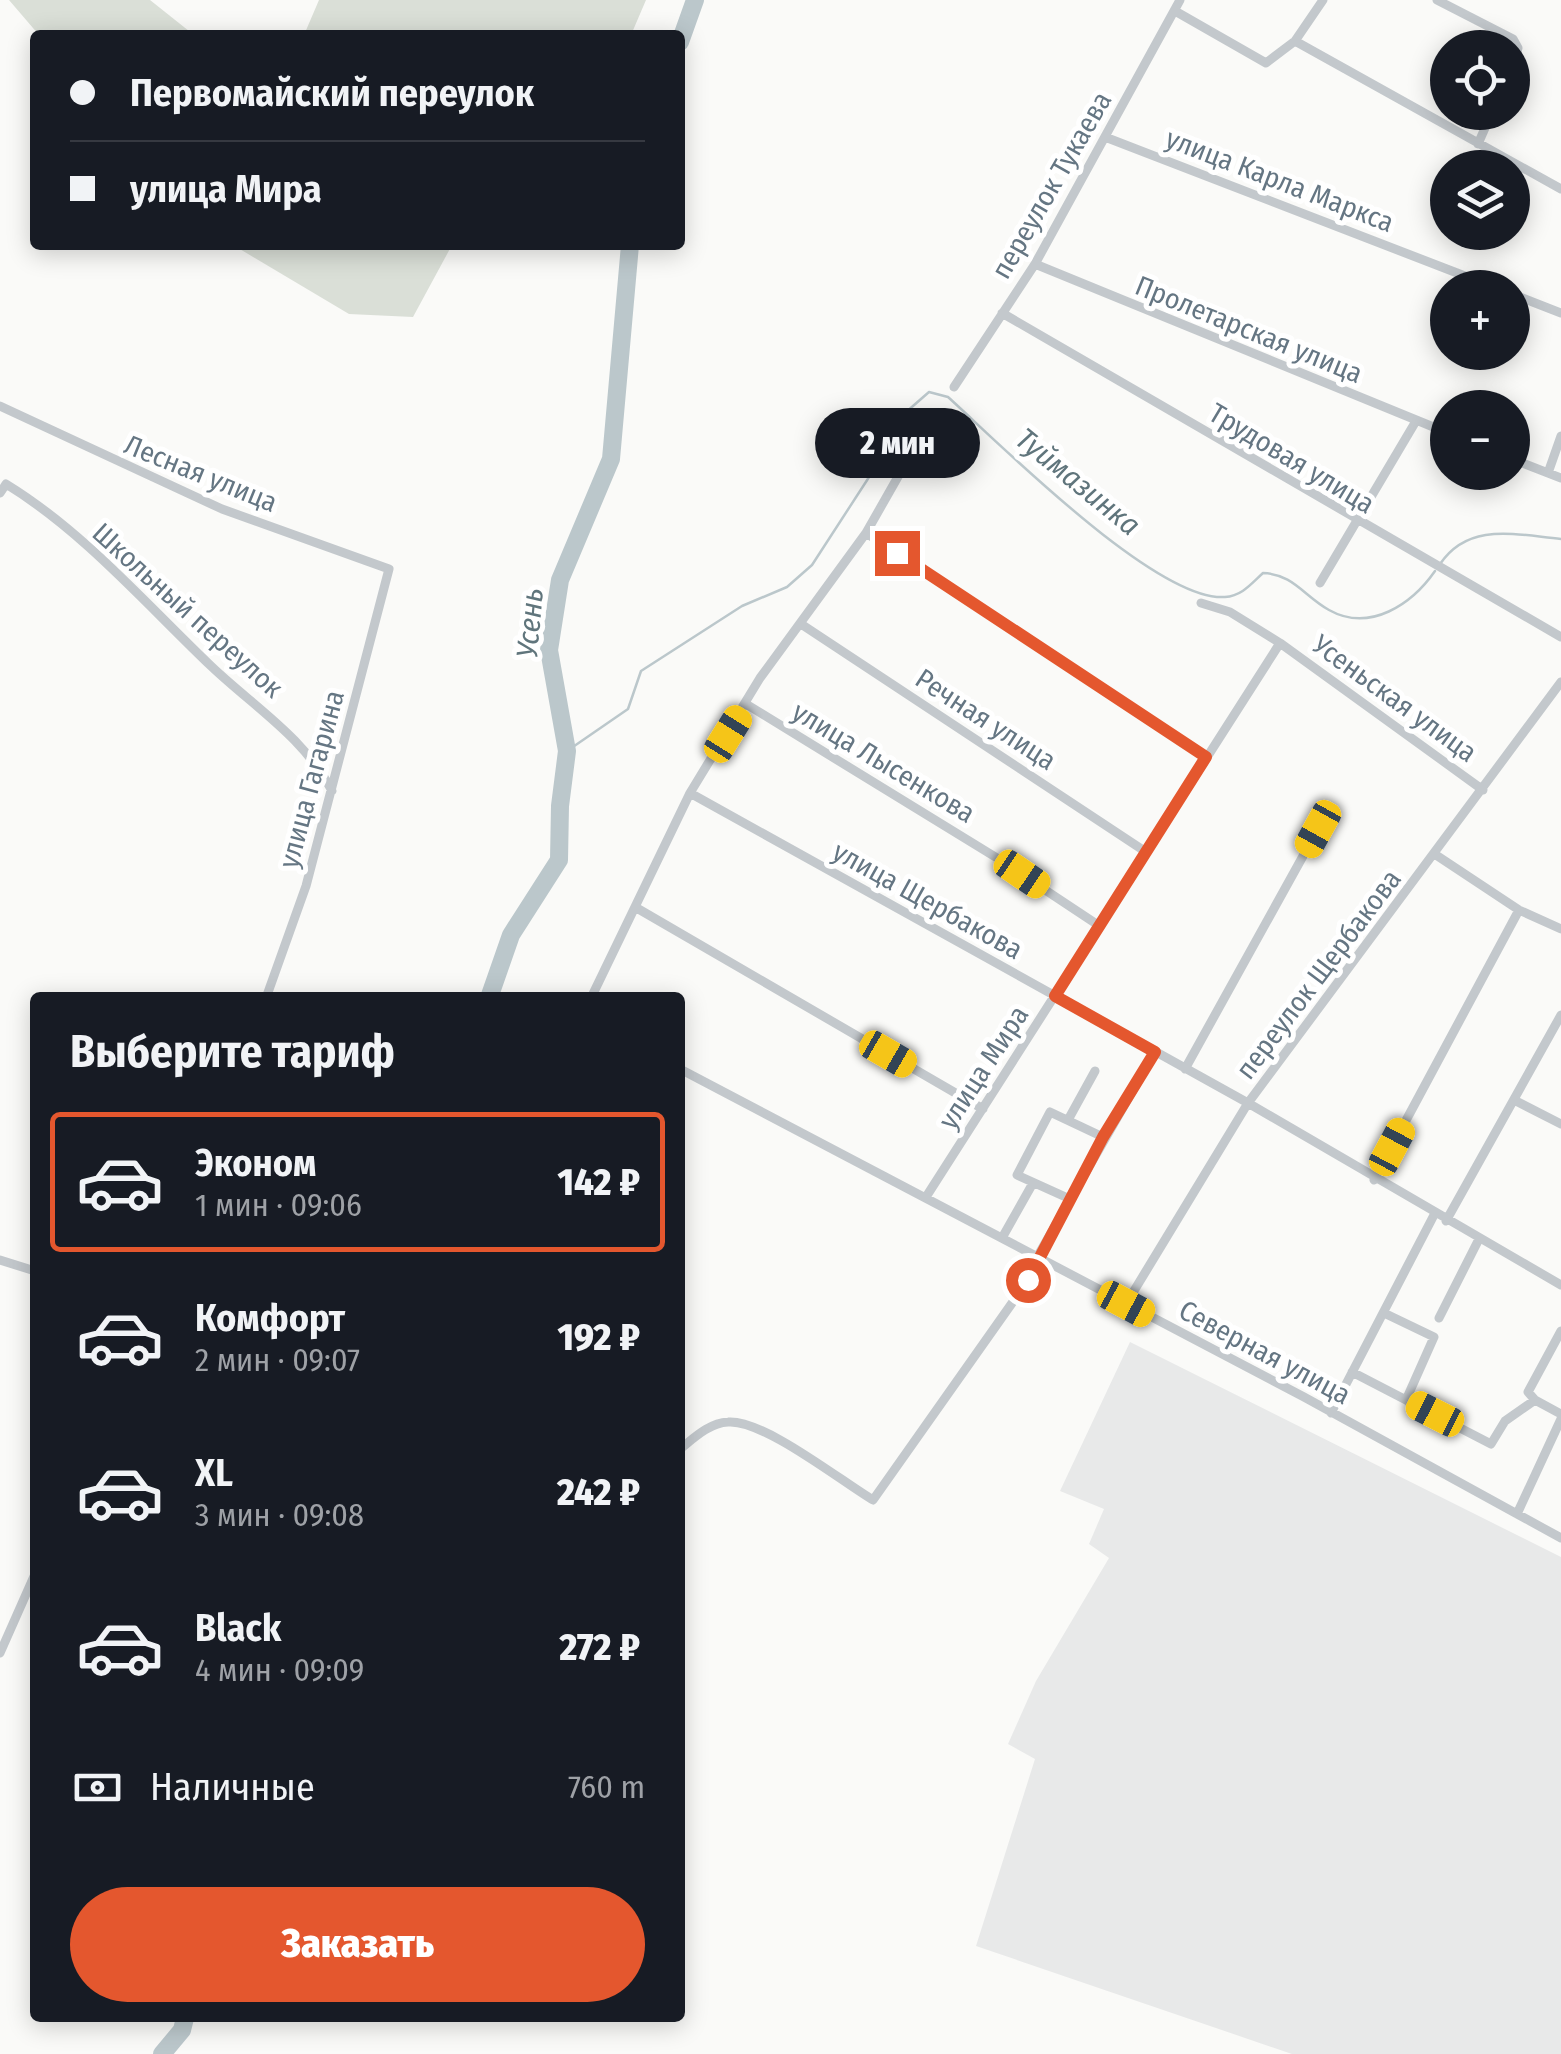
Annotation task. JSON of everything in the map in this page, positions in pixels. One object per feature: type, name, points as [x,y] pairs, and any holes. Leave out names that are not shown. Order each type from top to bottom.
[{"type":"street","name":"переулок Тукаева","points":[[954,387],[1035,264],[1180,0]]},
{"type":"street","points":[[1175,11],[1266,64],[1295,40],[1322,0]]},
{"type":"street","points":[[1437,0],[1494,30]]},
{"type":"street","points":[[1295,40],[1561,189]]},
{"type":"street","points":[[1478,144],[1484,130]]},
{"type":"street","name":"улица Карла Маркса","points":[[1105,137],[1449,270]]},
{"type":"street","name":"Пролетарская улица","points":[[1035,264],[1430,426]]},
{"type":"street","points":[[1530,301],[1561,313]]},
{"type":"street","name":"Трудовая улица","points":[[1002,313],[1356,522],[1561,637]]},
{"type":"street","name":"Лесная улица","points":[[0,406],[189,494],[389,570]]},
{"type":"street","points":[[594,992],[690,793],[746,704],[866,532],[932,418]]},
{"type":"street","points":[[1320,583],[1416,421]]},
{"type":"street","points":[[1548,473],[1561,436]]},
{"type":"street","points":[[1530,466],[1561,478]]},
{"type":"street","name":"Школьный переулок","points":[[0,493],[6,484],[26,496],[106,565],[237,690],[290,732],[332,792]]},
{"type":"street","points":[[866,532],[1206,757]]},
{"type":"street","name":"улица Гагарина","points":[[268,992],[306,886],[389,570]]},
{"type":"street","name":"Усеньская улица","points":[[1201,603],[1230,612],[1280,643],[1483,790]]},
{"type":"street","name":"Речная улица","points":[[801,624],[1146,852]]},
{"type":"street","name":"улица Мира","points":[[926,1198],[1280,643]]},
{"type":"street","name":"переулок Щербакова","points":[[1126,1304],[1248,1103],[1561,682]]},
{"type":"street","name":"улица Лысенкова","points":[[746,704],[1098,925]]},
{"type":"street","name":"улица Щербакова","points":[[690,793],[1248,1103],[1434,1215],[1561,1285]]},
{"type":"street","points":[[1186,1068],[1318,829]]},
{"type":"street","points":[[1436,854],[1519,910],[1561,929]]},
{"type":"street","points":[[635,908],[983,1109]]},
{"type":"street","points":[[1374,1180],[1519,910]]},
{"type":"street","points":[[1446,1221],[1561,1014]]},
{"type":"street","points":[[685,1445],[704,1430],[728,1422],[758,1429],[873,1500],[1038,1261],[1103,1137],[1155,1052]]},
{"type":"street","points":[[1068,1120],[1096,1071]]},
{"type":"street","name":"Северная улица","points":[[685,1072],[1561,1538]]},
{"type":"street","points":[[1514,1100],[1561,1124]]},
{"type":"street","points":[[1070,1199],[1017,1175],[1050,1112],[1103,1137]]},
{"type":"street","points":[[1002,1238],[1033,1183]]},
{"type":"street","points":[[1332,1413],[1434,1215]]},
{"type":"street","points":[[1439,1318],[1480,1240]]},
{"type":"street","points":[[0,1260],[30,1269]]},
{"type":"street","points":[[1384,1312],[1434,1337],[1406,1400]]},
{"type":"street","points":[[1517,1514],[1561,1417],[1528,1392],[1561,1332]]},
{"type":"street","points":[[1352,1372],[1492,1444],[1504,1420],[1535,1400]]},
{"type":"street","points":[[0,1653],[30,1585]]},
{"type":"shaded area","points":[[9,0],[150,0],[188,30],[35,30]]},
{"type":"shaded area","points":[[319,0],[646,0],[633,30],[306,30]]},
{"type":"shaded area","points":[[241,250],[449,250],[413,317],[349,314]]},
{"type":"shaded area","points":[[1130,1342],[1561,1557],[1561,2054],[1292,2054],[976,1946],[1035,1759],[1008,1744],[1036,1681],[1109,1558],[1089,1544],[1104,1509],[1060,1491]]},
{"type":"waterway","name":"Усень","points":[[684,30],[695,0]]},
{"type":"waterway","name":"Усень","points":[[491,992],[511,935],[559,860],[567,751],[549,650],[560,580],[611,459],[630,250]]},
{"type":"waterway","name":"Туймазинка","points":[[567,751],[628,709],[641,671],[742,606],[787,587],[812,565],[873,471],[897,420],[929,392],[948,397],[1121,548],[1196,592],[1231,596],[1263,573],[1273,574],[1290,581],[1329,610],[1360,618],[1389,612],[1402,604],[1435,571]]},
{"type":"waterway","name":"Туймазинка","points":[[1440,564],[1452,550],[1479,536],[1511,534],[1561,539]]},
{"type":"waterway","name":"Усень","points":[[162,2054],[184,2022]]},
{"type":"route","points":[[897,553],[1206,757],[1055,996],[1155,1052],[1103,1137],[1036,1260],[1041,1262],[1028,1280]]}]
